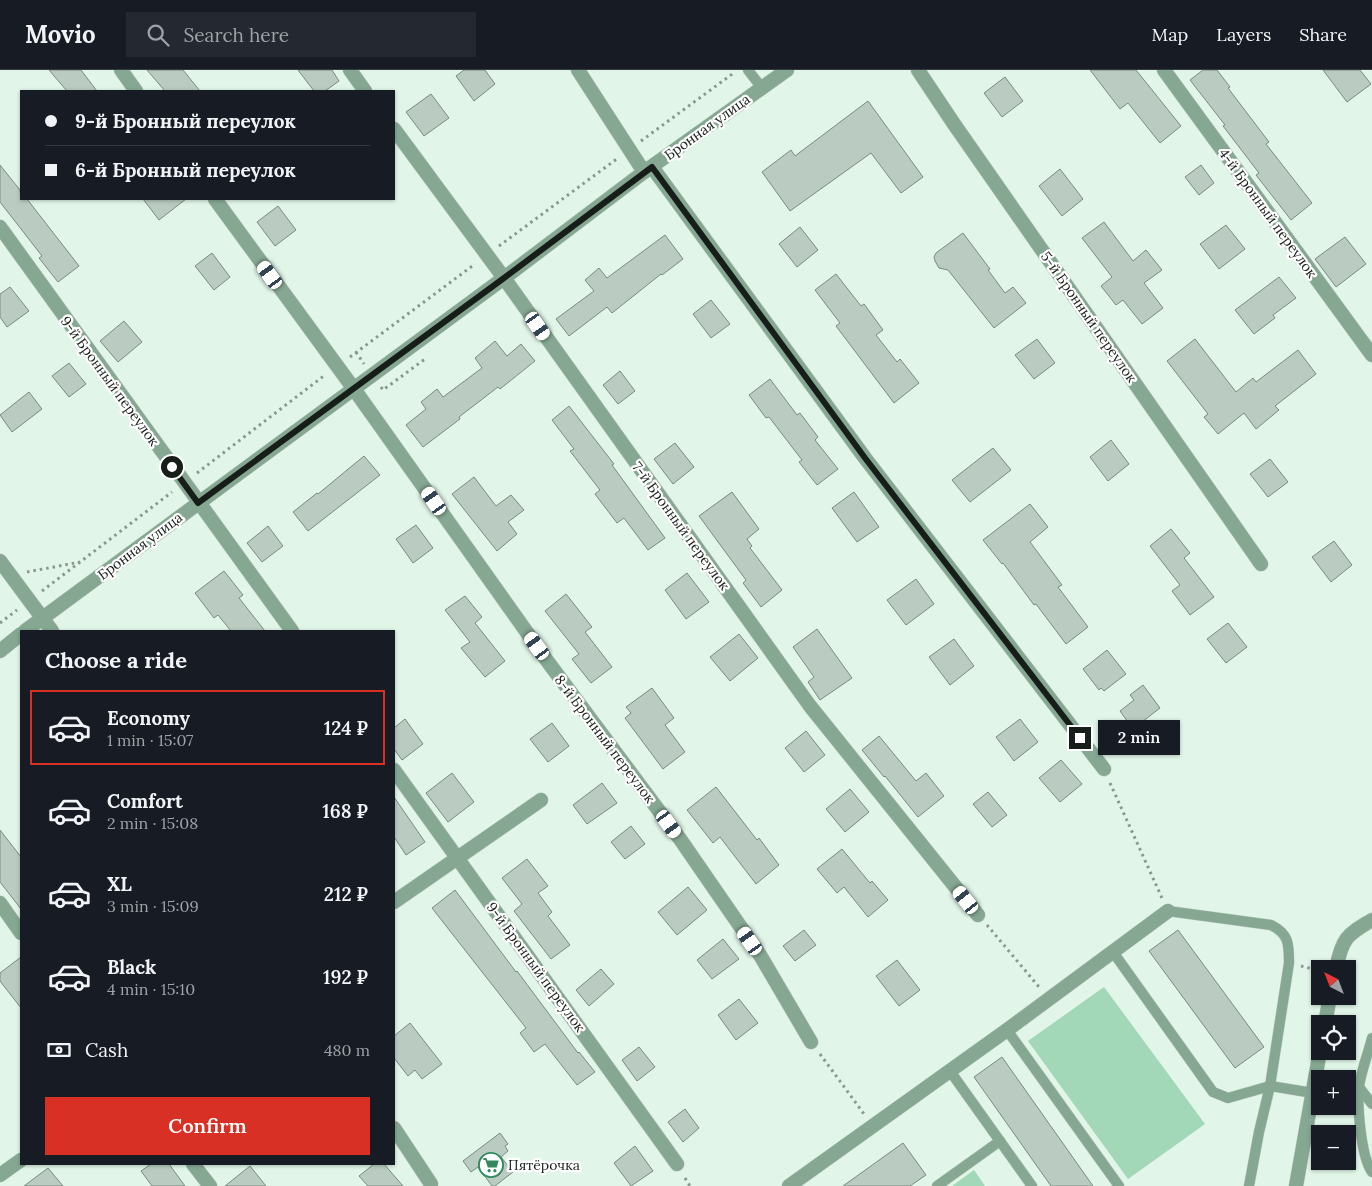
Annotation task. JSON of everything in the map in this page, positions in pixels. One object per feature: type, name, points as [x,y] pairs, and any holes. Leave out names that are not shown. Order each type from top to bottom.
[{"type":"street","points":[[121,70],[135,90]]},
{"type":"street","points":[[350,70],[365,90]]},
{"type":"street","points":[[578,70],[629,149],[648,170],[865,458],[1104,769]]},
{"type":"street","name":"Бронная улица","points":[[26,630],[648,170],[787,70]]},
{"type":"street","name":"5-й Бронный переулок","points":[[918,70],[1261,564]]},
{"type":"street","name":"4-й Бронный переулок","points":[[1164,70],[1372,355]]},
{"type":"street","name":"7-й Бронный переулок","points":[[395,131],[504,278],[810,706],[978,915]]},
{"type":"street","name":"8-й Бронный переулок","points":[[216,200],[354,389],[548,662],[680,839],[760,955],[811,1042]]},
{"type":"street","name":"9-й Бронный переулок","points":[[0,227],[291,630]]},
{"type":"street","points":[[0,561],[51,630]]},
{"type":"street","points":[[0,651],[20,635]]},
{"type":"street","name":"9-й Бронный переулок","points":[[395,771],[677,1164]]},
{"type":"street","points":[[395,901],[541,800]]},
{"type":"street","points":[[0,904],[20,932]]},
{"type":"street","points":[[789,1186],[1168,911]]},
{"type":"street","points":[[1338,960],[1340,946],[1354,930],[1372,920]]},
{"type":"street","points":[[1296,1186],[1311,1104]]},
{"type":"street","points":[[395,1129],[432,1184]]},
{"type":"street","points":[[0,1174],[20,1161]]},
{"type":"street","points":[[194,1165],[210,1186]]},
{"type":"lane","points":[[748,70],[762,88]]},
{"type":"lane","points":[[1168,911],[1271,925],[1282,931],[1289,946],[1289,963],[1270,1086],[1258,1132],[1249,1186]]},
{"type":"lane","points":[[1113,952],[1214,1092],[1228,1098],[1270,1086],[1311,1093]]},
{"type":"lane","points":[[1006,1030],[1119,1186]]},
{"type":"lane","points":[[1372,1038],[1359,1087],[1359,1122],[1368,1166],[1372,1172]]},
{"type":"lane","points":[[950,1071],[1032,1186]]},
{"type":"lane","points":[[1359,1087],[1372,1104]]},
{"type":"lane","points":[[938,1186],[1000,1141]]},
{"type":"path","points":[[0,622],[337,366],[737,70]]},
{"type":"path","points":[[10,575],[80,562]]},
{"type":"path","points":[[1104,769],[1168,911]]},
{"type":"path","points":[[978,915],[1049,999]]},
{"type":"path","points":[[811,1042],[873,1126]]},
{"type":"green space","points":[[1104,987],[1205,1124],[1128,1179],[1028,1041]]},
{"type":"green space","points":[[974,1170],[985,1186],[952,1186]]},
{"type":"building","points":[[49,70],[81,70],[96,90],[66,90]]},
{"type":"building","points":[[147,70],[183,70],[199,90],[164,90]]},
{"type":"building","points":[[298,70],[332,70],[339,81],[326,90],[313,90]]},
{"type":"building","points":[[464,70],[485,70],[495,84],[474,101],[456,76]]},
{"type":"building","points":[[1090,70],[1136,70],[1181,126],[1160,143],[1128,103],[1120,109]]},
{"type":"building","points":[[1203,70],[1217,70],[1230,87],[1228,88],[1269,142],[1266,144],[1312,203],[1291,220],[1256,175],[1259,173],[1223,126],[1225,125],[1190,80]]},
{"type":"building","points":[[1323,70],[1360,70],[1371,84],[1347,102]]},
{"type":"building","points":[[1005,77],[1023,101],[1002,117],[984,93]]},
{"type":"building","points":[[431,94],[449,118],[424,136],[406,112]]},
{"type":"building","points":[[868,101],[923,177],[901,193],[871,153],[790,211],[762,172],[791,150],[795,156]]},
{"type":"building","points":[[0,165],[20,190],[20,200],[28,200],[79,266],[58,282],[39,258],[42,256],[0,202]]},
{"type":"building","points":[[1201,165],[1214,183],[1199,195],[1185,177]]},
{"type":"building","points":[[1060,169],[1083,199],[1062,216],[1039,186]]},
{"type":"building","points":[[144,200],[185,200],[159,220]]},
{"type":"building","points":[[278,206],[296,230],[275,246],[257,222]]},
{"type":"building","points":[[1104,222],[1133,261],[1146,250],[1162,270],[1144,283],[1163,308],[1142,324],[1123,300],[1116,305],[1101,286],[1112,277],[1082,238]]},
{"type":"building","points":[[1226,225],[1245,249],[1219,269],[1200,244]]},
{"type":"building","points":[[800,227],[818,250],[797,267],[779,244]]},
{"type":"building","points":[[963,233],[1005,293],[1013,287],[1026,303],[994,328],[948,270],[939,268],[935,261],[936,253]]},
{"type":"building","points":[[665,235],[683,259],[612,313],[607,307],[569,336],[556,319],[594,291],[585,280],[599,268],[607,278]]},
{"type":"building","points":[[1345,237],[1366,264],[1336,287],[1315,259]]},
{"type":"building","points":[[212,253],[230,277],[214,290],[195,266]]},
{"type":"building","points":[[836,274],[861,306],[864,304],[883,330],[876,335],[897,362],[900,359],[919,383],[894,403],[836,326],[840,323],[815,290]]},
{"type":"building","points":[[1279,277],[1296,298],[1273,315],[1275,318],[1254,334],[1235,310]]},
{"type":"building","points":[[10,287],[29,311],[7,327],[0,317],[0,294]]},
{"type":"building","points":[[711,300],[730,324],[711,338],[693,314]]},
{"type":"building","points":[[124,321],[142,342],[118,362],[100,341]]},
{"type":"building","points":[[1037,339],[1055,363],[1034,379],[1015,355]]},
{"type":"building","points":[[1195,339],[1236,392],[1253,378],[1256,382],[1298,350],[1316,374],[1275,406],[1279,410],[1256,429],[1244,413],[1218,434],[1204,417],[1208,414],[1167,361]]},
{"type":"building","points":[[495,341],[507,356],[521,344],[535,361],[500,389],[498,387],[423,447],[406,425],[426,409],[421,402],[437,389],[443,397],[482,368],[475,358]]},
{"type":"building","points":[[69,363],[86,384],[69,397],[52,376]]},
{"type":"building","points":[[620,371],[635,391],[618,404],[603,385]]},
{"type":"building","points":[[770,379],[797,415],[800,413],[818,437],[815,440],[838,469],[817,485],[799,462],[802,460],[769,417],[766,418],[749,395]]},
{"type":"building","points":[[29,392],[42,409],[12,432],[0,415]]},
{"type":"building","points":[[569,406],[614,464],[612,465],[665,538],[648,550],[624,518],[617,523],[595,494],[600,490],[570,451],[574,449],[552,420]]},
{"type":"building","points":[[1111,440],[1129,464],[1108,481],[1090,457]]},
{"type":"building","points":[[675,443],[694,467],[673,484],[654,459]]},
{"type":"building","points":[[993,448],[1011,470],[970,502],[952,480]]},
{"type":"building","points":[[364,456],[380,475],[308,531],[293,512]]},
{"type":"building","points":[[1270,459],[1288,482],[1268,497],[1250,474]]},
{"type":"building","points":[[474,477],[496,506],[511,495],[524,510],[508,522],[517,534],[497,551],[452,494]]},
{"type":"building","points":[[732,492],[759,529],[747,539],[752,546],[750,548],[782,590],[761,607],[743,583],[746,580],[699,516]]},
{"type":"building","points":[[854,492],[879,527],[857,542],[832,508]]},
{"type":"building","points":[[1030,504],[1048,527],[1030,542],[1062,585],[1058,587],[1088,627],[1066,644],[1036,604],[1034,605],[1003,563],[983,540]]},
{"type":"building","points":[[416,525],[433,548],[413,563],[396,539]]},
{"type":"building","points":[[268,526],[283,546],[262,562],[247,543]]},
{"type":"building","points":[[1171,529],[1190,553],[1184,558],[1214,597],[1190,615],[1172,591],[1180,585],[1150,546]]},
{"type":"building","points":[[1334,541],[1352,565],[1331,582],[1312,557]]},
{"type":"building","points":[[224,571],[243,595],[239,598],[264,630],[230,630],[218,615],[214,618],[195,593]]},
{"type":"building","points":[[687,573],[709,602],[686,619],[665,590]]},
{"type":"building","points":[[916,579],[934,604],[906,625],[887,600]]},
{"type":"building","points":[[566,594],[592,627],[585,632],[612,667],[591,683],[572,659],[579,654],[545,611]]},
{"type":"building","points":[[465,596],[482,617],[475,623],[505,661],[485,677],[461,648],[470,642],[445,610]]},
{"type":"building","points":[[1228,623],[1247,647],[1226,663],[1207,639]]},
{"type":"building","points":[[817,629],[852,678],[820,700],[808,682],[814,677],[793,647]]},
{"type":"building","points":[[739,634],[758,658],[730,681],[710,657]]},
{"type":"building","points":[[954,639],[974,666],[950,685],[929,657]]},
{"type":"building","points":[[1107,650],[1126,674],[1104,691],[1101,688],[1099,690],[1083,669]]},
{"type":"building","points":[[1143,685],[1160,708],[1133,729],[1120,711],[1134,700],[1130,695]]},
{"type":"building","points":[[652,688],[674,718],[665,725],[685,752],[663,769],[625,718],[631,713],[626,707]]},
{"type":"building","points":[[405,719],[423,744],[402,760],[395,750],[395,727]]},
{"type":"building","points":[[1020,719],[1038,742],[1014,761],[996,737]]},
{"type":"building","points":[[552,723],[569,746],[548,762],[530,739]]},
{"type":"building","points":[[806,731],[825,755],[804,772],[785,748]]},
{"type":"building","points":[[879,736],[916,781],[926,773],[944,796],[918,817],[862,750]]},
{"type":"building","points":[[1061,760],[1082,784],[1060,802],[1039,778]]},
{"type":"building","points":[[452,773],[474,802],[448,822],[426,793]]},
{"type":"building","points":[[602,783],[617,803],[587,824],[573,805]]},
{"type":"building","points":[[716,787],[779,865],[756,884],[720,837],[713,843],[687,810]]},
{"type":"building","points":[[850,789],[869,812],[845,832],[826,809]]},
{"type":"building","points":[[988,792],[1007,815],[992,827],[973,804]]},
{"type":"building","points":[[395,798],[425,842],[406,855],[395,838]]},
{"type":"building","points":[[631,826],[645,844],[625,859],[611,842]]},
{"type":"building","points":[[0,830],[20,856],[20,908],[0,882]]},
{"type":"building","points":[[842,849],[870,883],[872,881],[888,900],[868,917],[844,887],[837,893],[817,869]]},
{"type":"building","points":[[527,859],[548,886],[538,893],[552,912],[548,916],[570,945],[551,959],[514,911],[522,904],[502,878]]},
{"type":"building","points":[[688,887],[707,910],[677,935],[658,912]]},
{"type":"building","points":[[455,890],[578,1053],[595,1072],[577,1085],[545,1044],[534,1052],[520,1033],[526,1028],[432,908]]},
{"type":"building","points":[[804,930],[816,945],[795,961],[783,946]]},
{"type":"building","points":[[1178,930],[1264,1047],[1235,1068],[1149,951]]},
{"type":"building","points":[[723,939],[739,959],[712,979],[697,960]]},
{"type":"building","points":[[20,958],[20,1007],[0,981],[0,973]]},
{"type":"building","points":[[897,960],[920,990],[899,1006],[876,976]]},
{"type":"building","points":[[601,969],[614,984],[589,1006],[576,990]]},
{"type":"building","points":[[739,999],[758,1023],[736,1040],[718,1015]]},
{"type":"building","points":[[410,1023],[442,1064],[422,1079],[415,1070],[408,1076],[395,1059],[395,1035]]},
{"type":"building","points":[[639,1047],[655,1067],[637,1081],[622,1060]]},
{"type":"building","points":[[1002,1057],[1093,1186],[1051,1186],[974,1077]]},
{"type":"building","points":[[685,1109],[699,1128],[683,1142],[668,1122]]},
{"type":"building","points":[[500,1133],[508,1144],[505,1146],[508,1151],[501,1157],[513,1172],[495,1186],[492,1186],[478,1167],[471,1172],[463,1161]]},
{"type":"building","points":[[903,1143],[926,1175],[910,1186],[843,1186]]},
{"type":"building","points":[[635,1146],[653,1171],[631,1186],[614,1163]]},
{"type":"building","points":[[150,1165],[170,1165],[185,1186],[152,1186],[141,1171]]},
{"type":"building","points":[[373,1165],[385,1165],[403,1186],[368,1186],[359,1176]]},
{"type":"building","points":[[250,1166],[266,1186],[225,1186]]},
{"type":"building","points":[[48,1168],[63,1186],[24,1186]]},
{"type":"place","name":"Пятёрочка","points":[[491,1165]]},
{"type":"route","points":[[172,467],[198,503],[652,167],[865,458],[1080,738]]}]
